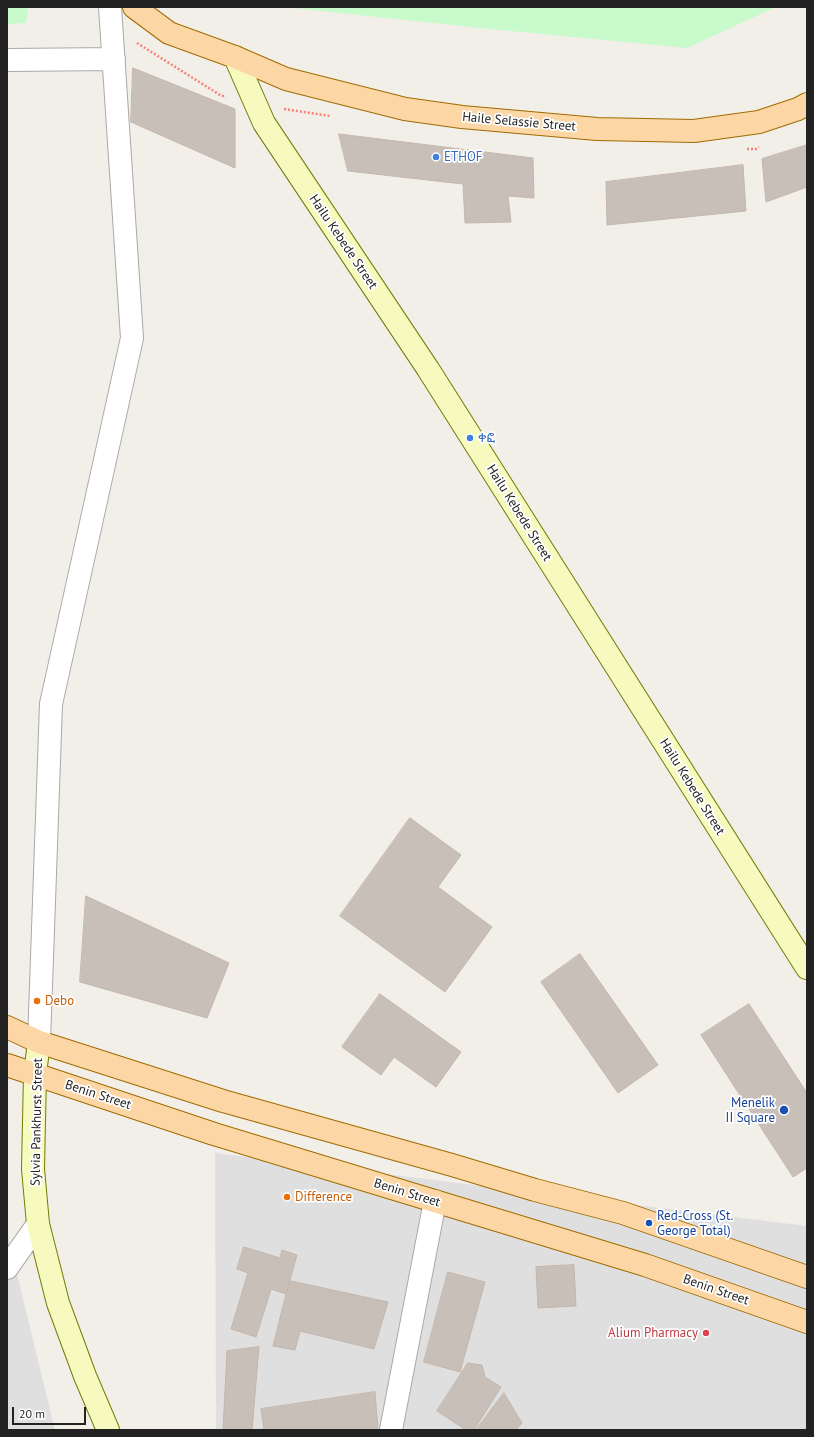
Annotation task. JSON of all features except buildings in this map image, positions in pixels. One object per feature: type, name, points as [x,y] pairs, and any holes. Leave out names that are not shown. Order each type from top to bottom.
[{"type":"main road","name":"Haile Selassie Street","points":[[134,7],[168,33],[235,57],[286,79],[405,109],[462,117],[589,128],[694,131],[759,122],[798,109],[807,104]]},
{"type":"main road","name":"Hailu Kebede Street","points":[[235,57],[264,123],[428,369],[807,968]]},
{"type":"main road","points":[[7,1027],[39,1042],[223,1101],[452,1165],[535,1190],[622,1213],[807,1277]]},
{"type":"main road","name":"Sylvia Pankhurst Street","points":[[39,1042],[35,1074],[33,1169],[38,1224],[58,1303],[85,1376],[108,1430]]},
{"type":"main road","name":"Benin Street","points":[[7,1065],[214,1134],[645,1265],[807,1322]]},
{"type":"main road","points":[[214,1134],[223,1101]]},
{"type":"street","points":[[39,1042],[52,704],[132,338],[110,7]]},
{"type":"street","points":[[7,60],[114,59]]},
{"type":"street","points":[[390,1430],[435,1202]]},
{"type":"street","points":[[7,1268],[38,1224]]},
{"type":"shaded area","points":[[215,1153],[807,1226],[807,1430],[216,1430]]},
{"type":"shaded area","points":[[7,1233],[55,1430],[7,1430]]},
{"type":"green space","points":[[7,7],[28,7],[26,23],[7,24]]},
{"type":"green space","points":[[285,7],[776,7],[687,48],[469,27]]},
{"type":"place","name":"ETHOF","points":[[436,157]]},
{"type":"place","name":"ቀፎ","points":[[470,438]]},
{"type":"place","name":"Debo","points":[[37,1001]]},
{"type":"place","name":"Menelik II Square","points":[[784,1110]]},
{"type":"place","name":"Difference","points":[[287,1197]]},
{"type":"place","name":"Red-Cross (St. George Total)","points":[[649,1223]]},
{"type":"place","name":"Alium Pharmacy","points":[[706,1333]]}]
